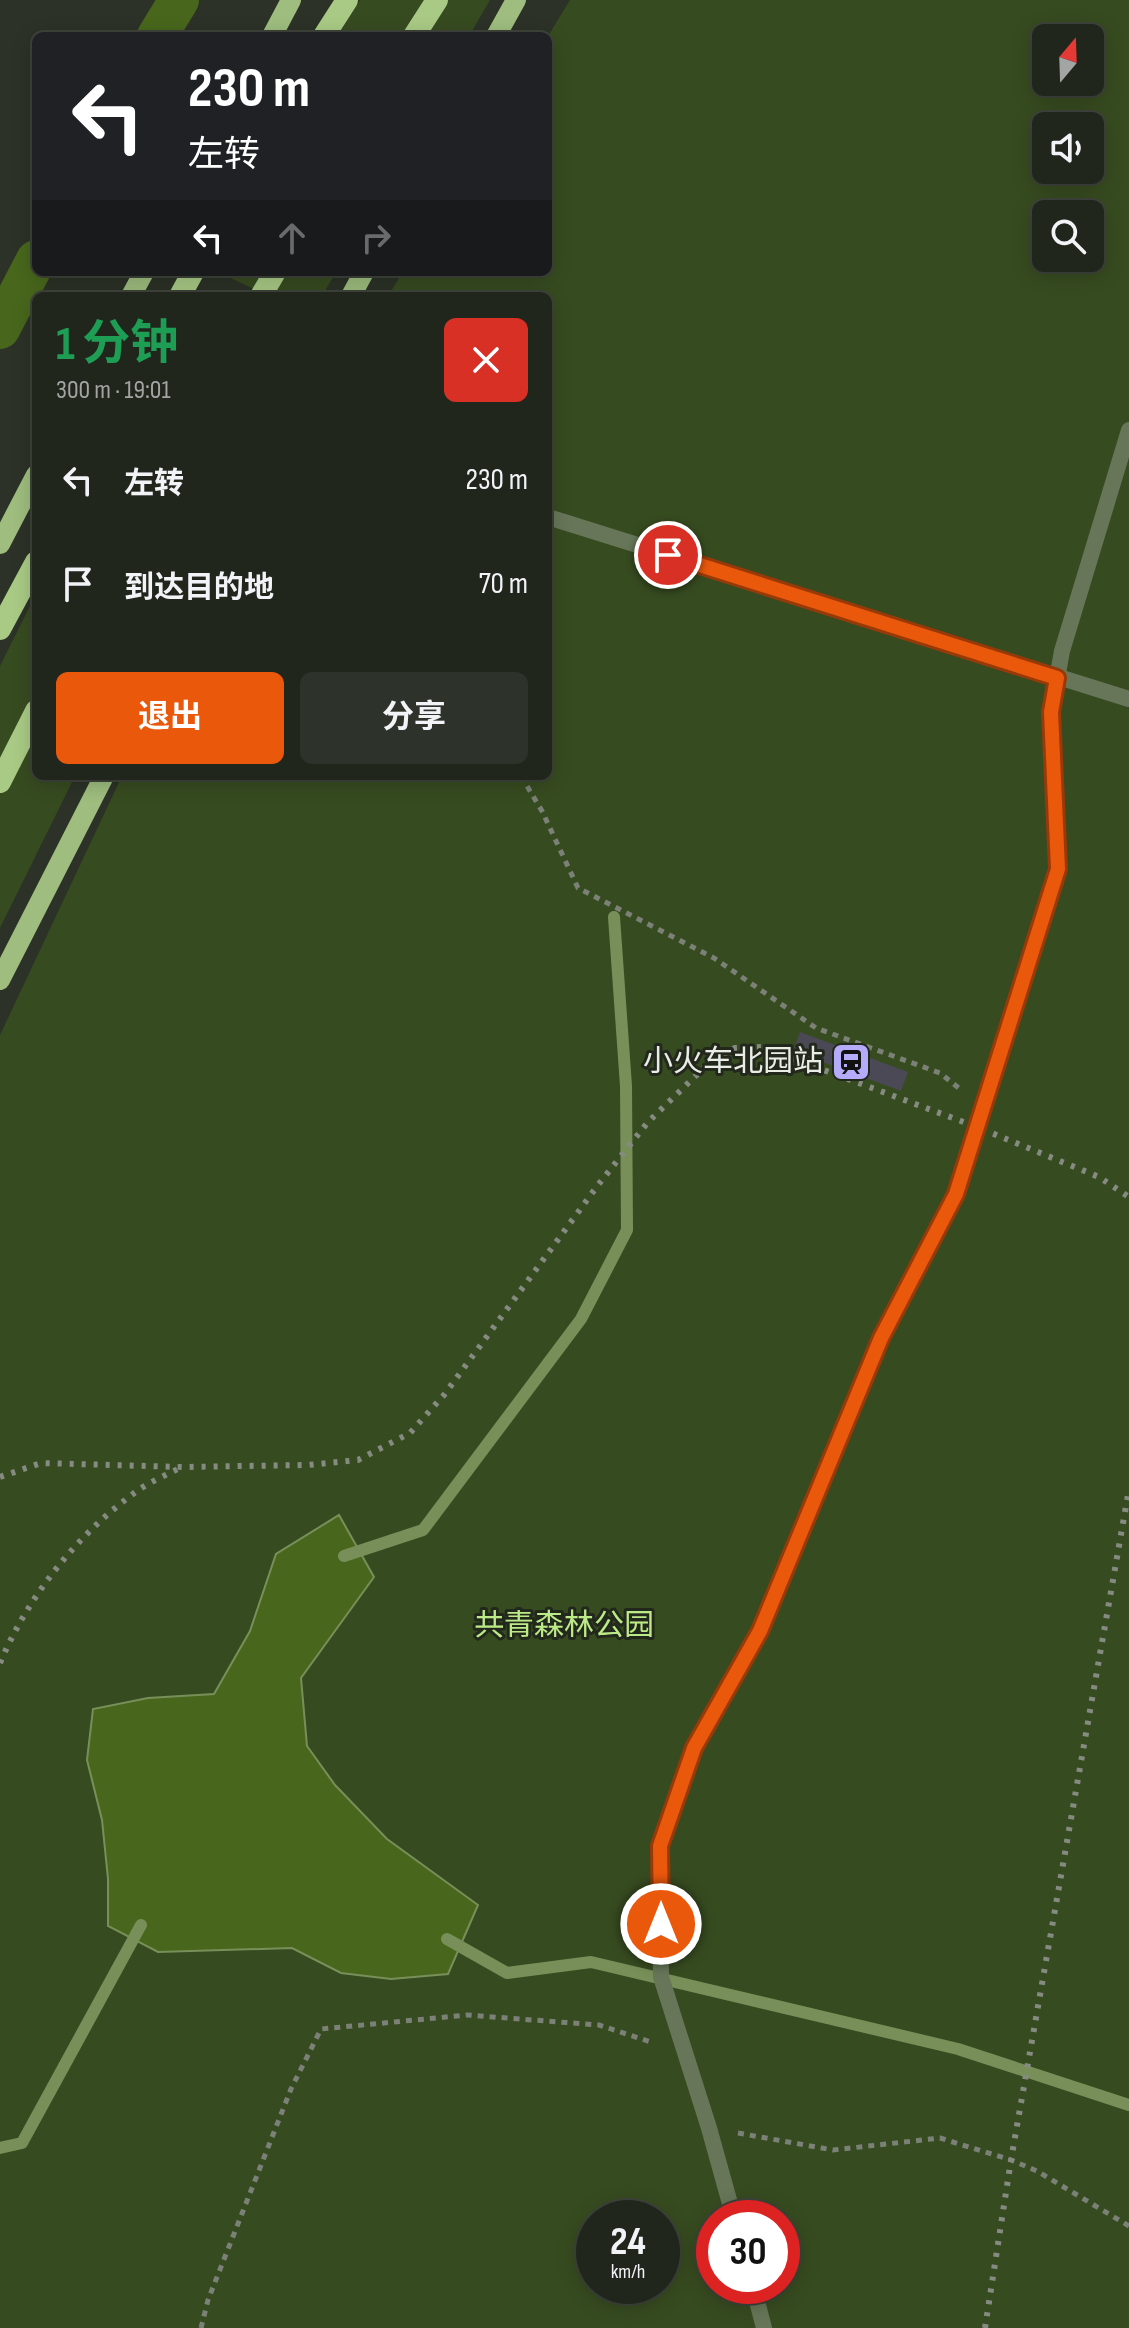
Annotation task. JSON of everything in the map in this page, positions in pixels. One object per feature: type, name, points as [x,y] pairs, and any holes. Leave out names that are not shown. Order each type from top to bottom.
[{"type":"highway","points":[[327,32],[347,0]]},
{"type":"highway","points":[[417,32],[437,0]]},
{"type":"highway","points":[[0,629],[32,569]]},
{"type":"highway","points":[[0,782],[32,719]]},
{"type":"main road","points":[[274,32],[291,0]]},
{"type":"main road","points":[[498,32],[516,0]]},
{"type":"main road","points":[[0,544],[32,483]]},
{"type":"main road","points":[[0,980],[102,780]]},
{"type":"street","points":[[729,2200],[661,1977],[660,1846],[694,1748],[760,1631],[881,1338],[956,1194],[1058,869],[1051,712],[1062,651],[1129,430]]},
{"type":"street","points":[[552,518],[1129,699]]},
{"type":"street","points":[[758,2304],[764,2328]]},
{"type":"path","points":[[523,780],[542,811],[578,888],[714,958],[816,1028],[940,1073],[983,1107]]},
{"type":"path","points":[[201,2328],[208,2300],[291,2089],[321,2029],[467,2015],[599,2025],[685,2053]]},
{"type":"path","points":[[709,2128],[833,2150],[940,2138],[1037,2171],[1129,2226]]},
{"type":"green space","points":[[360,0],[490,0],[471,32],[340,32]]},
{"type":"green space","name":"共青森林公园","points":[[570,0],[1129,0],[1129,2328],[0,2328],[0,1035],[120,780],[552,780],[552,292],[390,292],[400,276],[552,276],[550,32]]},
{"type":"green space","points":[[226,276],[334,276],[324,292],[260,292]]},
{"type":"green space","points":[[32,602],[32,780],[73,780],[0,928],[0,666]]},
{"type":"shaded area","points":[[339,1515],[374,1577],[301,1678],[307,1746],[335,1785],[387,1839],[478,1905],[448,1974],[391,1979],[341,1973],[292,1948],[158,1952],[108,1926],[108,1879],[102,1820],[87,1760],[93,1709],[148,1698],[214,1694],[250,1631],[276,1554]]},
{"type":"building","name":"小火车北园站","points":[[800,1032],[908,1072],[901,1091],[793,1051]]},
{"type":"waterway","points":[[159,32],[179,0]]},
{"type":"waterway","points":[[0,329],[32,268]]},
{"type":"waterway","points":[[344,1556],[423,1530],[581,1319],[627,1230],[626,1086],[614,917]]},
{"type":"waterway","points":[[0,2148],[22,2143],[141,1925]]},
{"type":"waterway","points":[[447,1939],[507,1973],[591,1962],[958,2049],[1129,2105]]},
{"type":"railway","points":[[0,1477],[41,1463],[182,1467],[308,1465],[358,1460],[410,1433],[444,1395],[648,1122],[711,1061],[735,1048],[762,1047],[977,1127],[1099,1177],[1129,1197]]},
{"type":"railway","points":[[0,1663],[24,1615],[73,1549],[133,1494],[182,1467]]},
{"type":"railway","points":[[985,2328],[1011,2160],[1129,1489]]},
{"type":"place","name":"小火车北园站","points":[[851,1062]]},
{"type":"route","points":[[661,1924],[660,1846],[694,1748],[760,1631],[881,1338],[956,1194],[1058,869],[1051,712],[1057,678],[668,555]]}]
